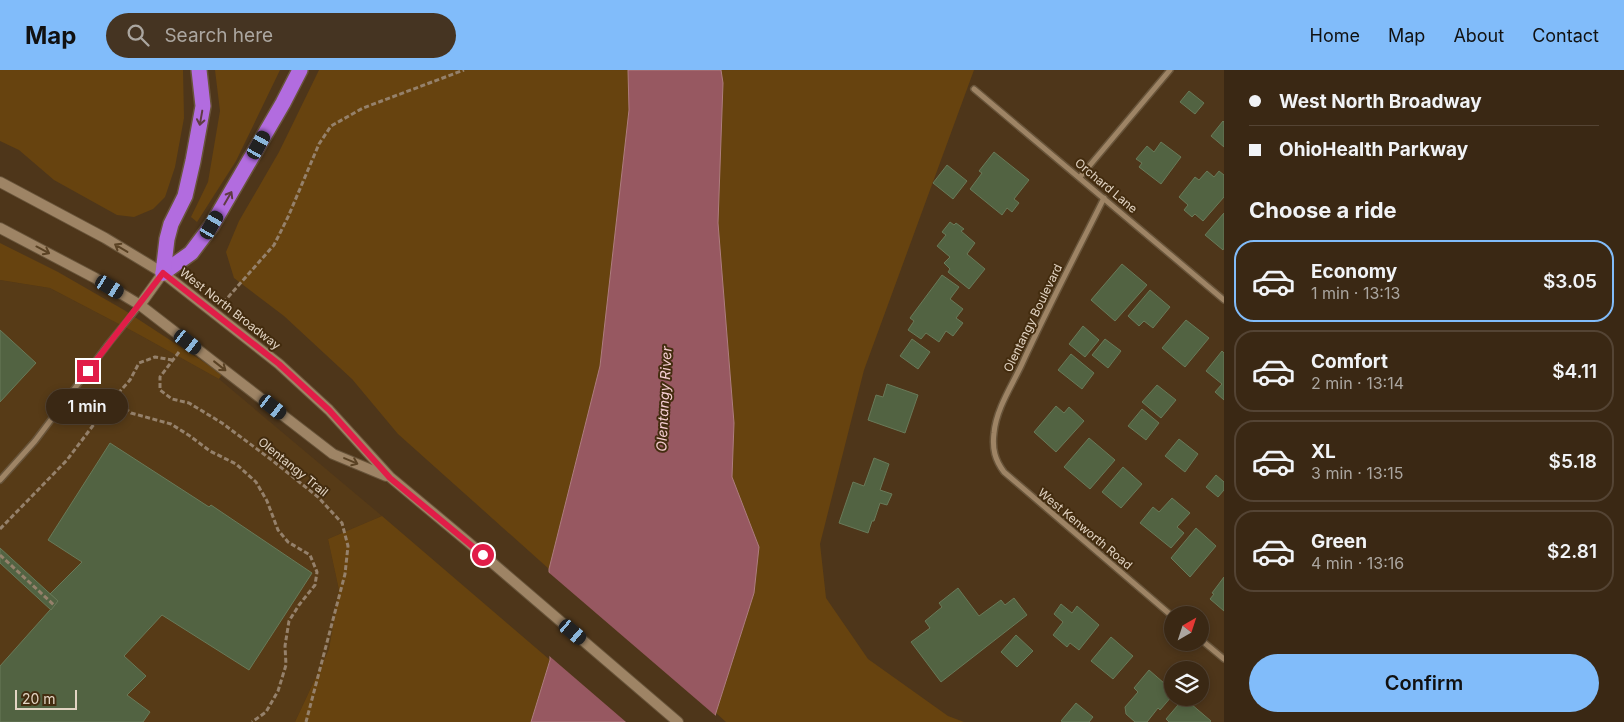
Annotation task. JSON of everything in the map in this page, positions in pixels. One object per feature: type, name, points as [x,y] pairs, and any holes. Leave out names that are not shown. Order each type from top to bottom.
[{"type":"highway","points":[[163,273],[167,239],[171,224],[185,196],[203,106],[199,70]]},
{"type":"highway","points":[[163,273],[191,253],[212,225],[300,70]]},
{"type":"main road","name":"West North Broadway","points":[[0,182],[110,241],[163,273],[279,364],[329,410],[390,478],[678,722]]},
{"type":"main road","name":"West North Broadway","points":[[0,228],[95,278],[140,305],[333,454],[390,478]]},
{"type":"main road","points":[[140,305],[163,273]]},
{"type":"street","points":[[1080,177],[1170,70]]},
{"type":"street","name":"Orchard Lane","points":[[974,89],[1224,300]]},
{"type":"street","name":"Olentangy Boulevard","points":[[993,450],[994,431],[1000,410],[1039,327],[1104,198]]},
{"type":"street","points":[[0,480],[35,442],[103,350],[140,305]]},
{"type":"street","name":"West Kenworth Road","points":[[993,450],[996,461],[1004,472],[1164,609]]},
{"type":"street","points":[[1209,646],[1224,659]]},
{"type":"path","points":[[237,287],[274,245],[288,218],[319,144],[331,126],[363,108],[464,70]]},
{"type":"path","name":"Olentangy Trail","points":[[113,399],[130,380],[139,363],[155,356],[173,360],[160,376],[160,390],[172,399],[188,403],[222,423],[318,497],[342,523],[348,546],[345,574],[306,722]]},
{"type":"path","points":[[0,529],[67,460],[113,399],[131,413],[171,424],[210,451],[236,464],[256,482],[267,501],[278,530],[288,542],[310,555],[317,572],[315,585],[289,621],[285,646],[286,665],[278,692],[266,712],[252,722]]},
{"type":"path","points":[[0,555],[54,606]]},
{"type":"shaded area","points":[[0,70],[183,70],[184,118],[175,167],[165,197],[153,209],[134,217],[117,215],[54,180],[19,150],[0,141]]},
{"type":"shaded area","points":[[215,70],[280,70],[236,161],[197,222],[191,217],[208,182],[220,111]]},
{"type":"shaded area","points":[[319,70],[628,70],[629,110],[600,366],[549,569],[398,434],[352,379],[284,316],[234,278],[226,252],[239,221],[279,152]]},
{"type":"shaded area","points":[[721,70],[974,70],[864,370],[820,544],[826,598],[868,659],[948,716],[964,722],[726,722],[716,713],[754,593],[759,547],[732,477],[734,423],[718,223],[723,83]]},
{"type":"shaded area","points":[[0,243],[58,272],[124,310],[222,374],[219,379],[50,288],[0,280]]},
{"type":"shaded area","points":[[0,280],[50,288],[219,379],[382,516],[328,539],[339,590],[329,649],[295,722],[0,722]]},
{"type":"shaded area","points":[[382,516],[550,660],[531,722],[295,722],[329,649],[339,590],[328,539]]},
{"type":"water","name":"Olentangy River","points":[[628,70],[721,70],[723,83],[718,223],[734,423],[732,477],[759,547],[754,593],[713,722],[531,722],[550,660],[549,569],[600,366],[629,110]]},
{"type":"pier","points":[[547,571],[717,717],[715,722],[626,722],[547,654]]},
{"type":"building","points":[[1189,91],[1204,103],[1195,114],[1180,102]]},
{"type":"building","points":[[1224,122],[1224,147],[1211,136]]},
{"type":"building","points":[[1161,142],[1181,157],[1161,184],[1139,167],[1142,163],[1136,159],[1147,146],[1154,152]]},
{"type":"building","points":[[994,152],[1029,180],[1014,199],[1019,203],[1012,212],[1007,208],[1002,215],[970,189],[982,173],[979,171]]},
{"type":"building","points":[[947,165],[967,181],[953,199],[933,183]]},
{"type":"building","points":[[1207,171],[1214,177],[1219,171],[1224,175],[1224,197],[1203,221],[1195,214],[1192,217],[1184,210],[1188,205],[1179,197],[1195,177],[1199,180]]},
{"type":"building","points":[[1224,213],[1224,248],[1223,250],[1205,235]]},
{"type":"building","points":[[950,222],[954,225],[956,223],[964,229],[961,231],[975,243],[967,254],[985,269],[969,289],[948,272],[950,269],[944,263],[950,257],[937,246],[946,235],[942,232]]},
{"type":"building","points":[[1122,264],[1147,285],[1115,321],[1091,300]]},
{"type":"building","points":[[942,275],[959,287],[950,299],[963,309],[956,318],[963,323],[953,336],[946,331],[939,342],[926,333],[921,339],[908,330],[914,321],[910,318]]},
{"type":"building","points":[[1150,290],[1170,307],[1153,328],[1144,321],[1139,326],[1128,316]]},
{"type":"building","points":[[1186,320],[1209,338],[1185,367],[1162,348]]},
{"type":"building","points":[[1083,326],[1099,340],[1085,357],[1069,344]]},
{"type":"building","points":[[0,330],[36,363],[0,402]]},
{"type":"building","points":[[912,339],[930,352],[918,369],[900,356]]},
{"type":"building","points":[[1105,339],[1121,351],[1108,368],[1092,355]]},
{"type":"building","points":[[1222,351],[1224,353],[1224,400],[1215,392],[1222,384],[1206,371]]},
{"type":"building","points":[[1071,354],[1094,373],[1082,389],[1058,370]]},
{"type":"building","points":[[887,384],[918,395],[905,433],[868,420],[876,395],[883,397]]},
{"type":"building","points":[[1157,385],[1176,400],[1161,418],[1142,402]]},
{"type":"building","points":[[1056,406],[1064,413],[1069,407],[1084,421],[1056,452],[1034,432]]},
{"type":"building","points":[[1142,409],[1159,423],[1146,440],[1128,426]]},
{"type":"building","points":[[1089,438],[1115,460],[1090,489],[1064,467]]},
{"type":"building","points":[[1179,439],[1198,454],[1185,472],[1165,456]]},
{"type":"building","points":[[110,443],[209,507],[211,505],[312,573],[249,670],[162,615],[124,656],[146,676],[127,695],[150,712],[143,722],[0,722],[0,666],[58,601],[50,594],[82,562],[48,540]]},
{"type":"building","points":[[874,458],[889,464],[880,490],[892,494],[887,505],[880,503],[868,533],[839,523],[853,482],[864,486]]},
{"type":"building","points":[[1123,467],[1142,484],[1121,508],[1102,492]]},
{"type":"building","points":[[1216,475],[1224,482],[1224,490],[1218,497],[1206,487]]},
{"type":"building","points":[[1172,498],[1190,513],[1177,527],[1184,533],[1171,548],[1140,523],[1153,507],[1159,512]]},
{"type":"building","points":[[1196,528],[1216,546],[1190,577],[1171,558]]},
{"type":"building","points":[[0,548],[58,601],[51,610],[0,563]]},
{"type":"building","points":[[1224,577],[1224,611],[1210,599],[1214,594],[1212,593]]},
{"type":"building","points":[[958,588],[979,616],[1001,600],[1005,605],[1014,598],[1027,615],[941,682],[911,642],[930,628],[925,621],[942,607],[939,603]]},
{"type":"building","points":[[1061,604],[1072,613],[1077,606],[1099,625],[1079,650],[1070,643],[1067,647],[1053,635],[1063,622],[1054,614]]},
{"type":"building","points":[[1016,635],[1033,651],[1017,667],[1001,652]]},
{"type":"building","points":[[1111,637],[1133,656],[1113,679],[1091,661]]},
{"type":"building","points":[[1149,670],[1164,683],[1164,705],[1160,710],[1158,708],[1147,722],[1135,722],[1126,714],[1125,707],[1138,692],[1134,688]]},
{"type":"building","points":[[1076,703],[1093,717],[1089,722],[1061,721]]},
{"type":"building","points":[[1177,706],[1193,706],[1211,721],[1169,722],[1166,719]]},
{"type":"route","points":[[88,371],[163,273],[279,364],[329,410],[390,478],[483,555]]}]
